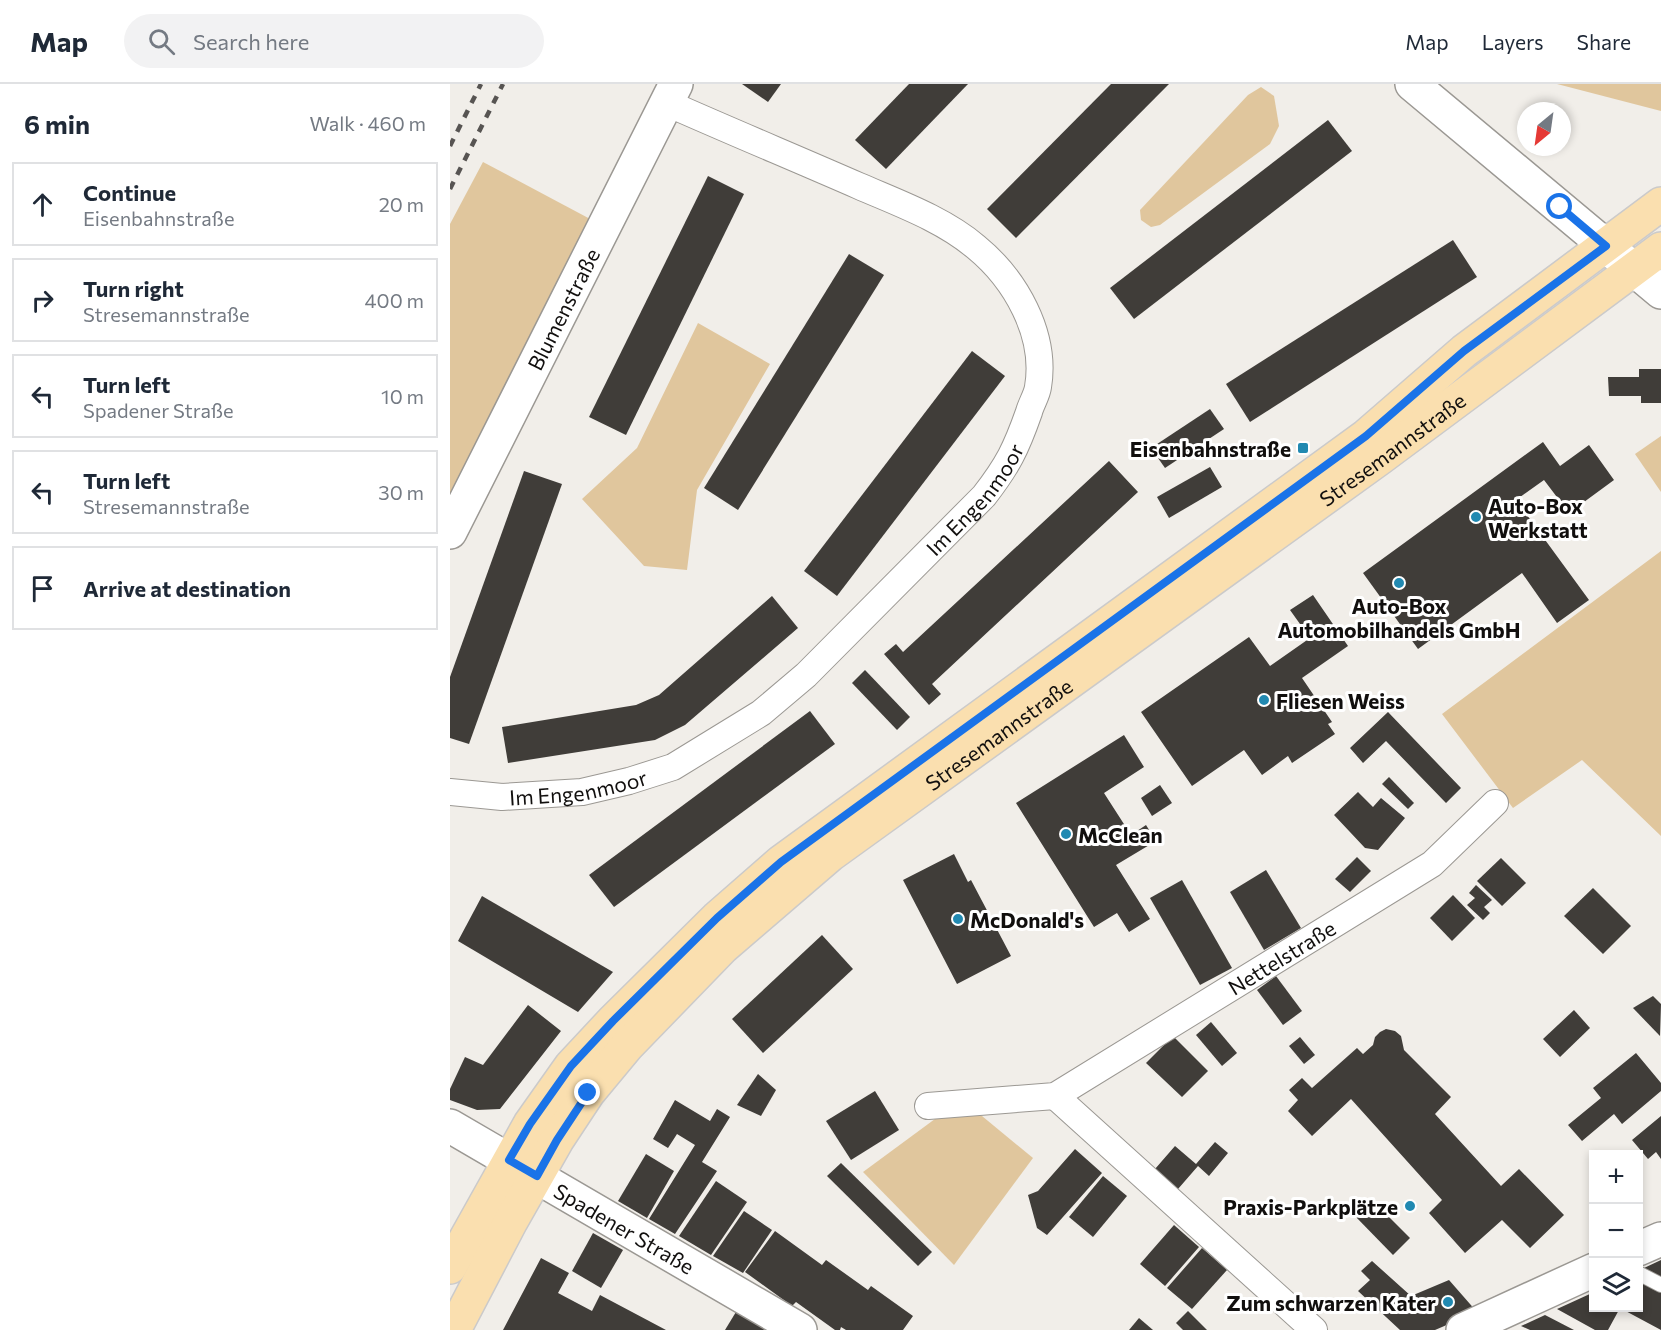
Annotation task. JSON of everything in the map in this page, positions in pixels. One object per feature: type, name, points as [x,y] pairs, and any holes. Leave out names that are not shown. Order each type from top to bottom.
[{"type":"main road","name":"Stresemannstraße","points":[[450,1267],[530,1124],[571,1066],[717,918],[781,862],[1366,436],[1464,351],[1661,204]]},
{"type":"main road","name":"Stresemannstraße","points":[[454,1330],[557,1140],[588,1093],[627,1046],[723,947],[830,855],[1380,459],[1661,249]]},
{"type":"street","points":[[1412,84],[1661,292]]},
{"type":"street","name":"Blumenstraße","points":[[450,532],[671,93]]},
{"type":"street","name":"Im Engenmoor","points":[[450,792],[502,797],[582,792],[629,782],[673,766],[761,713],[806,675],[984,495],[1002,473],[1016,449],[1038,387],[1038,358],[1034,328],[1012,286],[976,247],[951,229],[902,204],[671,93]]},
{"type":"street","name":"Nettelstraße","points":[[928,1106],[1055,1096],[1432,864],[1495,803]]},
{"type":"street","points":[[1055,1096],[1314,1330]]},
{"type":"street","name":"Spadener Straße","points":[[450,1126],[800,1330]]},
{"type":"street","points":[[1643,1248],[1661,1239]]},
{"type":"street","points":[[1463,1330],[1589,1272]]},
{"type":"lane","points":[[1643,1275],[1661,1285]]},
{"type":"shaded area","points":[[1557,84],[1661,84],[1661,111]]},
{"type":"shaded area","points":[[1261,87],[1274,96],[1279,126],[1270,144],[1160,225],[1151,227],[1141,220],[1140,210],[1248,95]]},
{"type":"shaded area","points":[[483,162],[592,220],[450,511],[450,224]]},
{"type":"shaded area","points":[[698,323],[770,364],[697,490],[687,570],[644,566],[582,499],[637,448]]},
{"type":"shaded area","points":[[1661,436],[1661,492],[1635,454]]},
{"type":"shaded area","points":[[1661,551],[1661,836],[1582,760],[1513,808],[1442,714]]},
{"type":"shaded area","points":[[939,1116],[982,1116],[1033,1158],[954,1265],[863,1172]]},
{"type":"building","points":[[742,84],[781,84],[768,102]]},
{"type":"building","points":[[909,84],[968,84],[886,169],[855,140]]},
{"type":"building","points":[[1111,84],[1169,84],[1016,238],[987,209]]},
{"type":"building","points":[[1328,120],[1352,151],[1134,319],[1110,288]]},
{"type":"building","points":[[708,176],[744,194],[626,435],[589,417]]},
{"type":"building","points":[[1453,240],[1477,277],[1250,422],[1226,384]]},
{"type":"building","points":[[849,254],[884,275],[738,510],[704,488]]},
{"type":"building","points":[[972,351],[1005,376],[837,596],[804,571]]},
{"type":"building","points":[[1639,369],[1661,369],[1661,403],[1641,403],[1641,396],[1609,396],[1608,377],[1639,377]]},
{"type":"building","points":[[1210,409],[1224,429],[1165,468],[1151,448]]},
{"type":"building","points":[[1543,442],[1560,466],[1589,445],[1614,480],[1569,513],[1544,480],[1516,500],[1589,600],[1557,623],[1522,573],[1418,649],[1363,573]]},
{"type":"building","points":[[1109,461],[1138,492],[932,684],[941,694],[929,705],[884,654],[896,644],[903,652]]},
{"type":"building","points":[[1210,467],[1222,487],[1169,518],[1157,497]]},
{"type":"building","points":[[524,471],[562,484],[469,744],[450,738],[450,677]]},
{"type":"building","name":"Fliesen Weiss","points":[[1313,595],[1348,646],[1302,678],[1332,722],[1328,724],[1335,734],[1292,763],[1288,756],[1262,775],[1244,750],[1192,786],[1141,712],[1249,637],[1270,666],[1310,638],[1290,610]]},
{"type":"building","points":[[772,596],[798,628],[685,725],[655,740],[508,763],[502,727],[636,705],[659,695]]},
{"type":"building","points":[[865,670],[910,717],[897,730],[852,683]]},
{"type":"building","points":[[810,711],[835,744],[614,907],[589,875]]},
{"type":"building","points":[[1388,712],[1461,788],[1446,803],[1386,741],[1363,763],[1350,748]]},
{"type":"building","name":"McClean","points":[[1124,735],[1144,767],[1104,793],[1131,835],[1146,825],[1156,841],[1116,865],[1150,919],[1129,932],[1117,913],[1094,927],[1016,803]]},
{"type":"building","points":[[1389,777],[1414,803],[1408,809],[1382,784]]},
{"type":"building","points":[[1160,785],[1172,803],[1152,816],[1141,798]]},
{"type":"building","points":[[1358,792],[1373,807],[1381,798],[1405,818],[1378,850],[1365,848],[1334,815]]},
{"type":"building","name":"McDonald's","points":[[954,854],[968,882],[971,880],[1011,956],[957,984],[903,880]]},
{"type":"building","points":[[1357,857],[1371,871],[1350,892],[1335,879]]},
{"type":"building","points":[[1501,858],[1526,883],[1502,906],[1477,881]]},
{"type":"building","points":[[1266,870],[1301,928],[1264,950],[1230,892]]},
{"type":"building","points":[[1182,880],[1232,968],[1200,985],[1150,898]]},
{"type":"building","points":[[1476,885],[1492,900],[1484,907],[1490,913],[1483,920],[1467,905],[1475,898],[1469,893]]},
{"type":"building","points":[[1593,888],[1631,926],[1603,954],[1564,916]]},
{"type":"building","points":[[1453,895],[1475,918],[1452,941],[1430,918]]},
{"type":"building","points":[[482,896],[613,972],[578,1012],[458,941]]},
{"type":"building","points":[[822,935],[853,969],[763,1053],[732,1019]]},
{"type":"building","points":[[1276,976],[1302,1011],[1283,1025],[1257,990]]},
{"type":"building","points":[[1653,996],[1661,1004],[1660,1036],[1633,1008]]},
{"type":"building","points":[[528,1005],[561,1031],[500,1109],[477,1110],[450,1100],[450,1089],[465,1057],[483,1065]]},
{"type":"building","points":[[1574,1010],[1590,1028],[1560,1057],[1543,1039]]},
{"type":"building","points":[[1211,1022],[1237,1053],[1222,1066],[1196,1035]]},
{"type":"building","points":[[1386,1029],[1395,1031],[1401,1036],[1404,1050],[1451,1097],[1435,1114],[1501,1186],[1519,1169],[1564,1215],[1530,1248],[1502,1220],[1465,1253],[1429,1213],[1442,1200],[1351,1099],[1312,1136],[1288,1111],[1298,1100],[1289,1090],[1302,1078],[1312,1088],[1357,1048],[1363,1054],[1373,1045],[1375,1037]]},
{"type":"building","points":[[1173,1036],[1208,1071],[1182,1097],[1146,1063]]},
{"type":"building","points":[[1300,1037],[1315,1055],[1304,1064],[1289,1046]]},
{"type":"building","points":[[1636,1053],[1661,1083],[1661,1091],[1622,1124],[1614,1114],[1582,1141],[1568,1125],[1601,1098],[1593,1088]]},
{"type":"building","points":[[758,1074],[776,1090],[761,1116],[737,1105]]},
{"type":"building","points":[[875,1091],[899,1130],[851,1160],[826,1121]]},
{"type":"building","points":[[675,1100],[710,1121],[717,1109],[730,1117],[702,1162],[717,1171],[675,1234],[649,1219],[695,1145],[677,1134],[668,1148],[653,1139]]},
{"type":"building","points":[[1661,1116],[1661,1159],[1656,1152],[1648,1159],[1643,1150],[1632,1140]]},
{"type":"building","points":[[1215,1142],[1228,1153],[1209,1176],[1198,1166],[1178,1189],[1155,1169],[1175,1146],[1196,1164]]},
{"type":"building","points":[[1075,1149],[1102,1173],[1047,1235],[1037,1228],[1028,1195],[1038,1191]]},
{"type":"building","points":[[646,1154],[674,1171],[647,1218],[618,1201]]},
{"type":"building","points":[[841,1163],[932,1252],[918,1266],[827,1176]]},
{"type":"building","points":[[1103,1176],[1127,1196],[1093,1237],[1069,1217]]},
{"type":"building","points":[[716,1181],[747,1202],[711,1255],[679,1236]]},
{"type":"building","points":[[1370,1198],[1410,1238],[1393,1255],[1354,1215]]},
{"type":"building","points":[[744,1211],[772,1230],[743,1273],[713,1256]]},
{"type":"building","points":[[1174,1225],[1199,1247],[1165,1286],[1140,1264]]},
{"type":"building","points":[[775,1231],[822,1265],[826,1260],[868,1290],[871,1286],[913,1316],[903,1330],[846,1330],[841,1327],[840,1330],[835,1330],[796,1302],[792,1306],[745,1272]]},
{"type":"building","points":[[593,1233],[623,1250],[601,1288],[572,1271]]},
{"type":"building","points":[[1202,1248],[1227,1270],[1192,1309],[1167,1288]]},
{"type":"building","points":[[541,1258],[569,1273],[558,1293],[592,1311],[600,1295],[666,1330],[503,1330]]},
{"type":"building","points":[[1661,1260],[1661,1277],[1644,1268]]},
{"type":"building","points":[[1372,1261],[1411,1296],[1449,1280],[1477,1312],[1435,1330],[1400,1330],[1358,1291],[1370,1280],[1361,1271]]},
{"type":"building","points":[[1643,1283],[1661,1292],[1661,1330],[1627,1312],[1643,1312]]},
{"type":"building","points":[[1589,1294],[1589,1312],[1618,1312],[1608,1330],[1595,1330],[1557,1309]]},
{"type":"building","points":[[739,1307],[768,1324],[764,1330],[725,1330]]},
{"type":"building","points":[[1188,1311],[1207,1330],[1183,1330],[1176,1323]]},
{"type":"building","points":[[1545,1315],[1574,1330],[1530,1330],[1521,1326]]},
{"type":"building","points":[[1139,1318],[1153,1330],[1129,1330]]},
{"type":"railway","points":[[450,146],[481,84]]},
{"type":"railway","points":[[450,189],[503,84]]},
{"type":"place","name":"Eisenbahnstraße","points":[[1303,448]]},
{"type":"place","name":"Auto-Box Werkstatt","points":[[1476,517]]},
{"type":"place","name":"Auto-Box Automobilhandels GmbH","points":[[1399,583]]},
{"type":"place","name":"Fliesen Weiss","points":[[1264,700]]},
{"type":"place","name":"McClean","points":[[1066,834]]},
{"type":"place","name":"McDonald's","points":[[958,919]]},
{"type":"place","name":"Praxis-Parkplätze","points":[[1410,1206]]},
{"type":"place","name":"Zum schwarzen Kater","points":[[1448,1302]]},
{"type":"route","points":[[588,1093],[557,1140],[537,1176],[509,1160],[530,1124],[571,1066],[717,918],[781,862],[1366,436],[1464,351],[1606,246],[1560,207]]}]
